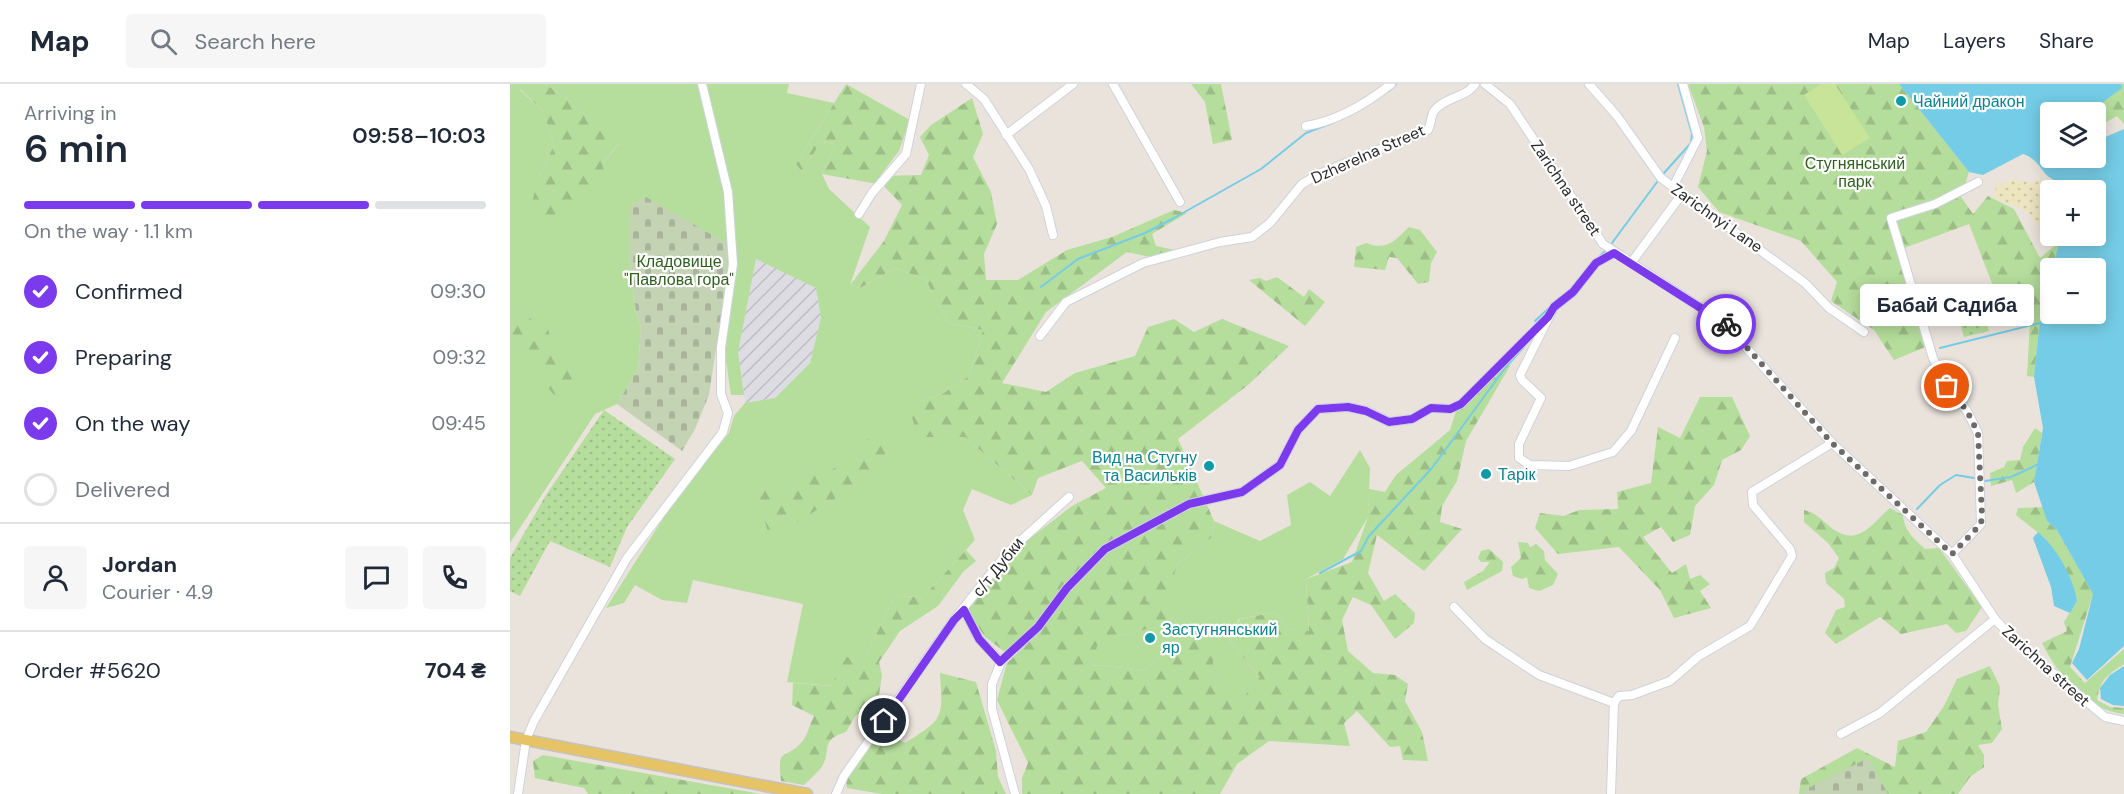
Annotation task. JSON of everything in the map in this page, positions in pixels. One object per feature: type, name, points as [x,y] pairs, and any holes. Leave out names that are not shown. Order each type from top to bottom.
[{"type":"main road","points":[[510,737],[807,794]]},
{"type":"street","points":[[518,794],[526,740],[627,558],[723,432],[728,413],[721,394],[721,348],[733,264],[728,192],[702,84]]},
{"type":"street","points":[[859,214],[872,193],[906,154],[921,84]]},
{"type":"street","points":[[966,84],[984,99],[1029,169],[1046,206],[1053,235]]},
{"type":"street","points":[[1006,135],[1073,84]]},
{"type":"street","points":[[1113,84],[1180,202]]},
{"type":"street","points":[[1306,126],[1326,122],[1339,116],[1391,84]]},
{"type":"street","name":"Dzherelna Street","points":[[1040,336],[1066,302],[1143,263],[1220,242],[1252,237],[1270,223],[1302,184],[1319,174],[1428,130],[1433,112],[1441,105],[1472,90],[1475,84]]},
{"type":"street","name":"Zarichna street","points":[[1485,84],[1510,104],[1603,244],[1724,323],[1832,443],[1952,554],[1995,619],[2029,654],[2105,717],[2124,721]]},
{"type":"street","name":"Zarichnyi Lane","points":[[1589,84],[1617,116],[1661,178],[1731,226],[1805,283],[1829,308],[1864,332]]},
{"type":"street","points":[[1673,187],[1698,138],[1683,84]]},
{"type":"street","points":[[1952,554],[1981,524],[1978,433],[1967,411],[1947,386],[1934,358],[1891,218],[1935,204],[1978,182]]},
{"type":"street","points":[[1631,263],[1682,194]]},
{"type":"street","points":[[1614,253],[1596,263],[1573,292],[1554,307],[1520,375],[1522,380],[1541,398],[1519,444],[1519,458],[1530,465],[1569,466],[1613,452],[1631,432],[1675,338]]},
{"type":"street","points":[[1015,794],[992,709],[992,684],[1000,662],[1038,627],[1071,584],[1105,549],[1189,504],[1242,492],[1280,465],[1298,430],[1318,409],[1348,407],[1366,411],[1389,422],[1412,419],[1431,408],[1450,409],[1461,404],[1548,317]]},
{"type":"street","points":[[1611,794],[1614,703],[1618,696],[1632,695],[1670,681],[1699,656],[1750,626],[1792,556],[1790,549],[1753,505],[1752,492],[1832,443]]},
{"type":"street","name":"с/т Дубки","points":[[836,794],[843,776],[954,620],[1014,545],[1069,497]]},
{"type":"street","points":[[1454,607],[1485,639],[1539,675],[1614,703]]},
{"type":"street","points":[[964,610],[979,639],[1000,662]]},
{"type":"street","points":[[1841,734],[1880,713],[1995,619]]},
{"type":"shaded area","points":[[756,258],[816,288],[821,318],[810,363],[775,398],[745,403],[738,352]]},
{"type":"green space","points":[[510,84],[524,84],[520,90],[543,111],[554,145],[538,179],[576,194],[619,144],[565,97],[545,84],[789,84],[787,93],[834,103],[796,164],[802,172],[821,142],[835,144],[822,174],[829,189],[870,227],[850,285],[860,288],[896,268],[926,280],[948,323],[983,330],[969,376],[944,393],[919,402],[965,437],[1032,495],[1011,505],[972,489],[963,510],[975,540],[924,596],[894,597],[867,654],[833,686],[787,682],[803,604],[693,580],[687,603],[662,600],[635,585],[624,603],[606,608],[678,495],[729,433],[734,416],[745,403],[775,398],[810,363],[821,318],[816,288],[756,259],[738,352],[744,395],[731,395],[724,348],[715,346],[725,289],[629,255],[636,312],[641,327],[638,369],[617,404],[595,414],[510,543]]},
{"type":"green space","points":[[524,84],[545,84],[565,97],[619,143],[602,164],[609,189],[576,194],[557,230],[531,206],[538,179],[554,145],[543,111],[520,89]]},
{"type":"green space","points":[[846,84],[910,120],[899,151],[880,176],[921,175],[929,155],[920,137],[931,125],[972,98],[983,134],[973,157],[991,192],[997,224],[984,254],[986,280],[1018,280],[1067,250],[1112,237],[1174,210],[1187,213],[1152,234],[1156,246],[1175,250],[1150,257],[1127,252],[1046,312],[1002,383],[1046,392],[1075,373],[1135,356],[1148,327],[1174,319],[1194,332],[1222,319],[1289,346],[1248,385],[1178,439],[1214,521],[1212,537],[1177,564],[1170,591],[1145,600],[1180,622],[1121,635],[1097,646],[1093,665],[1145,670],[1189,633],[1213,640],[1213,674],[1243,698],[1260,677],[1230,641],[1240,619],[1276,612],[1287,629],[1309,631],[1306,579],[1352,562],[1368,517],[1369,489],[1385,492],[1396,475],[1450,430],[1456,411],[1507,360],[1510,366],[1466,441],[1457,481],[1442,506],[1440,522],[1462,529],[1424,571],[1377,535],[1368,573],[1384,601],[1395,594],[1415,613],[1414,623],[1395,639],[1371,605],[1353,597],[1342,620],[1348,651],[1373,673],[1395,675],[1408,684],[1405,701],[1422,732],[1428,761],[1403,760],[1400,746],[1390,747],[1357,711],[1344,723],[1350,746],[1269,741],[1237,764],[1220,794],[1022,794],[1022,778],[1028,763],[997,700],[1009,655],[985,637],[967,610],[1020,546],[1072,506],[1106,488],[1082,461],[1038,478],[1032,495],[965,437],[918,437],[911,414],[919,402],[944,393],[969,376],[983,330],[948,323],[926,280],[896,268],[860,288],[850,285],[884,241],[902,205],[883,185],[822,174],[835,144],[821,142],[802,172],[796,164]]},
{"type":"green space","points":[[1191,84],[1221,84],[1232,140],[1213,144],[1205,102]]},
{"type":"green space","name":"Стугнянський парк","points":[[1688,84],[1899,84],[1969,172],[1961,197],[1973,214],[1988,196],[2014,209],[2040,258],[2040,324],[2034,377],[2027,376],[2030,322],[2022,318],[2011,293],[1997,296],[1969,224],[1896,251],[1928,346],[1894,360],[1874,330],[1831,301],[1837,282],[1801,241],[1719,212],[1698,187],[1707,151],[1704,127]]},
{"type":"green space","points":[[1821,84],[1835,84],[1870,138],[1842,155],[1804,95]]},
{"type":"green space","points":[[2121,84],[2124,84],[2124,124],[2117,116],[2106,122],[2106,102],[2103,102],[2121,88]]},
{"type":"green space","name":"Кладовище \"Павлова гора\"","points":[[646,197],[728,244],[725,289],[709,395],[695,429],[682,451],[617,404],[638,369],[641,327],[636,312],[629,255],[630,206]]},
{"type":"green space","points":[[1409,227],[1420,230],[1437,252],[1431,263],[1429,282],[1418,284],[1397,258],[1389,257],[1385,270],[1354,267],[1356,247],[1366,243],[1385,245],[1399,237]]},
{"type":"green space","name":"Стугнянський парк","points":[[2054,246],[2058,246],[2055,258],[2040,258]]},
{"type":"green space","points":[[1277,277],[1304,297],[1309,289],[1325,302],[1305,326],[1249,280],[1260,278],[1266,281]]},
{"type":"green space","points":[[1981,308],[1989,331],[1964,337],[1957,314]]},
{"type":"green space","points":[[510,312],[520,313],[548,328],[553,355],[569,359],[578,387],[574,398],[557,399],[547,386],[541,365],[530,357],[510,334]]},
{"type":"green space","points":[[1700,397],[1732,397],[1750,436],[1741,450],[1722,460],[1714,485],[1695,506],[1690,535],[1673,542],[1661,527],[1643,537],[1672,573],[1686,564],[1690,579],[1700,575],[1710,584],[1700,591],[1711,608],[1674,618],[1660,590],[1619,547],[1558,554],[1535,528],[1540,513],[1564,516],[1579,510],[1618,509],[1617,492],[1651,483],[1658,427],[1680,438]]},
{"type":"green space","points":[[604,410],[675,459],[627,527],[610,567],[550,541],[520,596],[510,591],[510,558],[546,495]]},
{"type":"green space","points":[[2035,428],[2042,433],[2034,482],[2016,493],[2012,480],[1991,486],[1990,473],[2004,467],[2007,461],[2020,460],[2023,447]]},
{"type":"green space","points":[[867,439],[889,450],[854,487],[786,529],[768,533],[759,496],[763,479],[780,494],[796,481],[845,465]]},
{"type":"green space","points":[[1360,450],[1370,468],[1368,517],[1343,559],[1306,579],[1309,632],[1287,629],[1276,612],[1239,619],[1230,641],[1260,677],[1243,699],[1213,674],[1212,640],[1189,633],[1145,670],[1093,665],[1096,646],[1121,635],[1179,622],[1144,600],[1169,591],[1177,564],[1212,537],[1214,521],[1260,541],[1291,525],[1287,495],[1310,482],[1330,496]]},
{"type":"green space","points":[[2045,507],[2047,521],[2057,530],[2093,594],[2070,667],[2085,683],[2124,649],[2124,664],[2105,679],[2100,687],[2097,700],[2110,707],[2124,708],[2124,714],[2098,706],[2075,689],[2056,667],[2042,643],[2067,631],[2064,622],[2077,601],[2046,539],[2016,515],[2018,508]]},
{"type":"green space","points":[[1890,508],[1903,515],[1913,538],[1925,549],[1939,548],[1982,607],[1966,631],[1956,633],[1947,624],[1901,634],[1880,617],[1836,644],[1825,633],[1836,610],[1845,607],[1844,599],[1826,583],[1825,573],[1834,568],[1839,558],[1828,543],[1804,522],[1804,510],[1811,512],[1838,532],[1854,535],[1868,528]]},
{"type":"green space","points":[[1518,542],[1528,543],[1530,547],[1536,544],[1544,551],[1545,560],[1558,574],[1553,585],[1539,591],[1529,588],[1527,577],[1522,579],[1513,576],[1511,567],[1521,558]]},
{"type":"green space","points":[[1489,549],[1503,562],[1502,571],[1467,590],[1464,582],[1483,571],[1490,562],[1481,562],[1478,558],[1481,551]]},
{"type":"green space","points":[[966,550],[976,561],[963,572],[938,606],[900,631],[879,662],[882,675],[879,695],[871,709],[856,715],[846,732],[837,735],[829,742],[821,768],[804,785],[781,781],[781,758],[803,740],[814,716],[792,705],[793,683],[832,686],[842,658],[867,654],[894,597],[924,596]]},
{"type":"green space","points":[[1990,666],[2000,687],[1998,705],[2002,729],[1992,743],[1978,745],[1984,755],[1984,767],[1970,777],[1958,794],[1799,794],[1801,779],[1857,748],[1895,767],[1898,741],[1926,732],[1944,706],[1957,679]]},
{"type":"green space","points":[[940,673],[976,682],[996,751],[998,777],[1006,794],[882,794],[847,788],[846,778],[881,731],[905,743],[934,722],[941,709]]},
{"type":"green space","points":[[543,755],[761,794],[588,794],[584,788],[535,778],[533,761]]},
{"type":"green space","points":[[1868,758],[1888,794],[1803,794],[1802,791]]},
{"type":"sand","points":[[2014,179],[2031,183],[2040,180],[2040,228],[2027,211],[1994,198],[1996,186]]},
{"type":"water","points":[[1899,84],[2121,84],[2122,88],[2103,102],[2040,102],[2040,168],[2034,160],[2023,154],[1983,175],[1969,172]]},
{"type":"water","points":[[2124,129],[2124,646],[2087,680],[2072,663],[2079,649],[2093,594],[2057,530],[2047,521],[2034,482],[2043,428],[2034,377],[2040,324],[2106,324],[2106,258],[2055,258],[2058,246],[2106,246],[2106,180],[2054,180],[2040,168],[2106,168],[2106,137]]},
{"type":"water","points":[[2038,532],[2058,555],[2072,582],[2077,601],[2070,613],[2054,606],[2051,587],[2033,538]]},
{"type":"water","points":[[2124,666],[2124,706],[2113,705],[2101,699],[2100,688],[2110,675]]},
{"type":"waterway","points":[[1389,91],[1396,84]]},
{"type":"waterway","points":[[1664,173],[1691,143],[1692,134],[1678,84]]},
{"type":"waterway","points":[[1041,287],[1078,259],[1145,233],[1174,218],[1261,169],[1306,133],[1332,123]]},
{"type":"waterway","points":[[1612,243],[1657,182]]},
{"type":"waterway","points":[[1598,258],[1604,252]]},
{"type":"waterway","points":[[1535,321],[1550,307]]},
{"type":"waterway","points":[[1940,348],[2040,323]]},
{"type":"waterway","points":[[1320,573],[1361,551],[1369,536],[1432,468],[1505,368],[1524,347]]},
{"type":"waterway","points":[[1985,481],[2011,477],[2039,464]]},
{"type":"waterway","points":[[1917,509],[1940,485],[1956,475],[1974,478]]},
{"type":"way so far","points":[[1726,324],[1832,443],[1952,554],[1981,524],[1982,515],[1978,433],[1967,411],[1947,386]]},
{"type":"place","name":"Чайний дракон","points":[[1901,101]]},
{"type":"place","name":"Бабай Садиба","points":[[1947,386]]},
{"type":"place","name":"Вид на Стугну та Васильків","points":[[1209,466]]},
{"type":"place","name":"Тарік","points":[[1486,474]]},
{"type":"place","name":"Застугнянський яр","points":[[1150,638]]},
{"type":"route","points":[[884,721],[954,620],[964,610],[979,639],[1000,662],[1038,627],[1067,588],[1105,549],[1189,504],[1242,492],[1280,465],[1298,430],[1318,409],[1348,407],[1366,411],[1389,422],[1412,419],[1431,408],[1450,409],[1461,404],[1548,317],[1554,307],[1573,292],[1596,263],[1614,253],[1726,324]]}]
